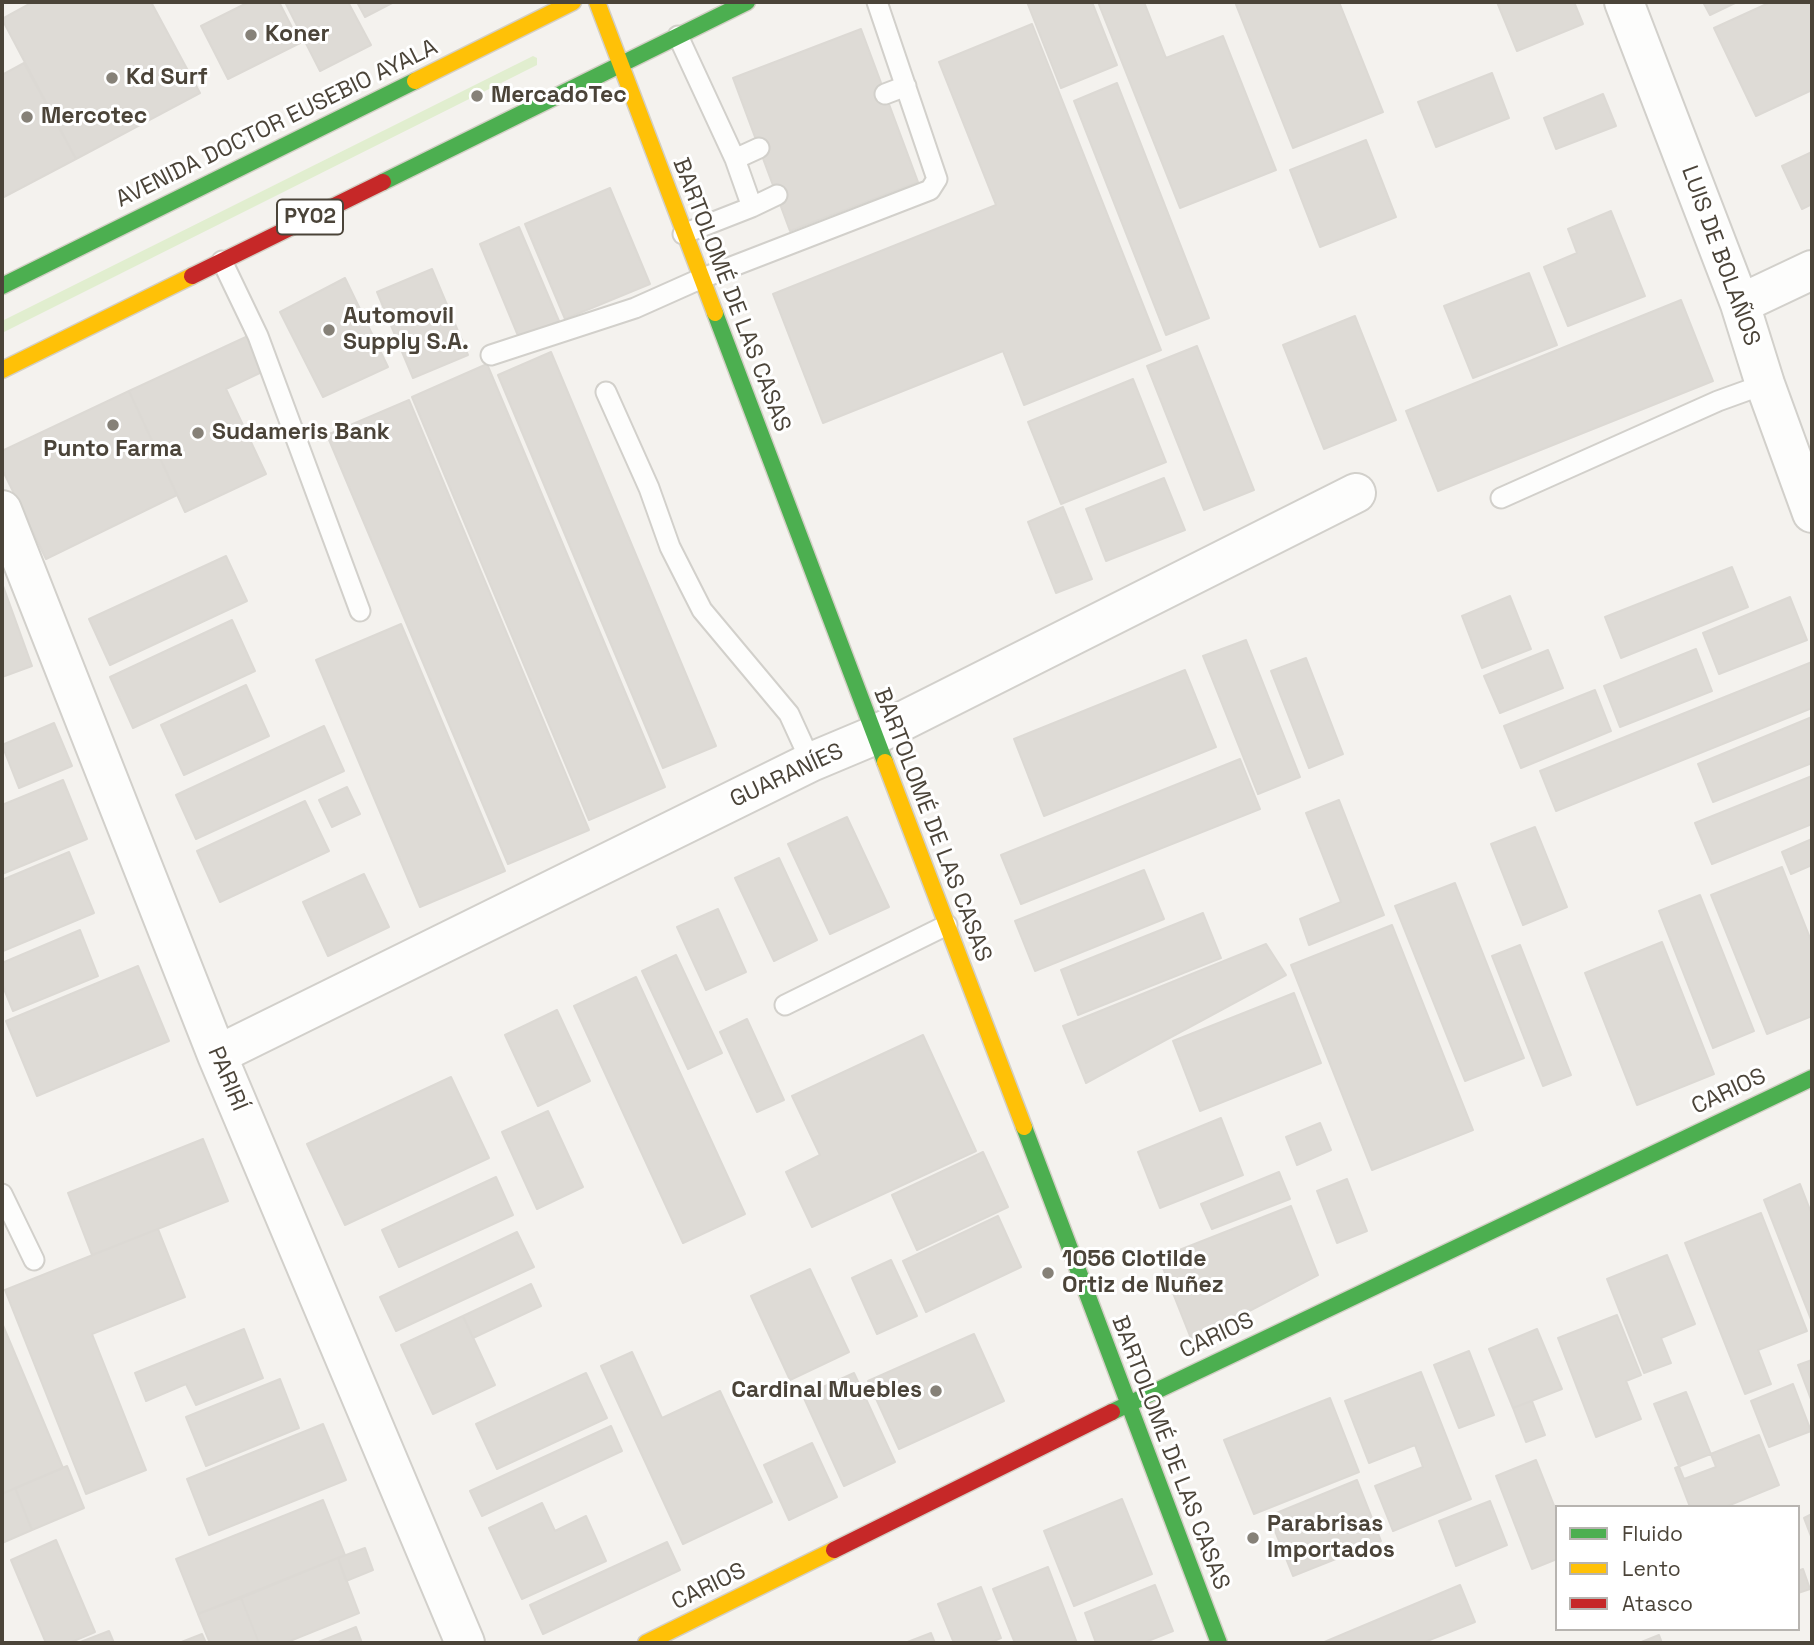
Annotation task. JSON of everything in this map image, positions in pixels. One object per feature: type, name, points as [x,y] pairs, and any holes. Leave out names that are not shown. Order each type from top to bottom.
[{"type":"main road","name":"AVENIDA DOCTOR EUSEBIO AYALA","points":[[2,286],[573,2]]},
{"type":"main road","name":"BARTOLOMÉ DE LAS CASAS","points":[[597,2],[1126,1404],[1219,1643]]},
{"type":"main road","name":"PY02","points":[[2,370],[747,2]]},
{"type":"main road","name":"CARIOS","points":[[646,1643],[1126,1404],[1812,1078]]},
{"type":"street","name":"LUIS DE BOLAÑOS","points":[[1624,2],[1740,304],[1765,384],[1812,513]]},
{"type":"street","points":[[1740,304],[1812,270]]},
{"type":"street","name":"GUARANÍES","points":[[216,1055],[811,762],[873,736],[1356,493]]},
{"type":"street","name":"PARIRÍ","points":[[2,510],[216,1055],[465,1643]]},
{"type":"lane","points":[[491,355],[635,308],[700,279],[930,190],[937,179],[877,2]]},
{"type":"lane","points":[[678,36],[735,159],[752,207]]},
{"type":"lane","points":[[885,94],[906,86]]},
{"type":"lane","points":[[904,143],[921,133]]},
{"type":"lane","points":[[735,159],[759,148]]},
{"type":"lane","points":[[683,234],[776,195]]},
{"type":"lane","points":[[222,261],[258,336],[360,611]]},
{"type":"lane","points":[[1501,498],[1718,401],[1765,384]]},
{"type":"lane","points":[[606,392],[649,488],[670,547],[702,610],[789,714],[811,762]]},
{"type":"lane","points":[[785,1005],[947,925]]},
{"type":"lane","points":[[2,1194],[34,1260]]},
{"type":"green space","points":[[533,56],[537,58],[537,65],[2,333],[2,321]]},
{"type":"building","name":"Kd Surf","points":[[33,2],[151,2],[200,93],[76,159],[2,19]]},
{"type":"building","name":"Koner","points":[[249,2],[279,2],[300,43],[228,79],[201,26]]},
{"type":"building","points":[[285,2],[348,2],[371,45],[320,71]]},
{"type":"building","points":[[357,2],[394,2],[365,17]]},
{"type":"building","points":[[1027,2],[1092,2],[1117,65],[1061,88]]},
{"type":"building","points":[[1098,2],[1144,2],[1166,58],[1223,36],[1276,170],[1180,208]]},
{"type":"building","points":[[1235,2],[1339,2],[1383,112],[1293,148]]},
{"type":"building","points":[[1497,2],[1574,2],[1583,24],[1517,51]]},
{"type":"building","points":[[1703,2],[1737,2],[1710,15]]},
{"type":"building","points":[[1771,2],[1812,2],[1812,90],[1756,116],[1714,28]]},
{"type":"building","points":[[1032,24],[1161,350],[1024,405],[1003,351],[823,423],[773,294],[996,205],[939,62]]},
{"type":"building","points":[[861,29],[918,182],[790,231],[733,78]]},
{"type":"building","name":"Mercotec","points":[[24,63],[76,159],[2,198],[2,75]]},
{"type":"building","points":[[1492,73],[1509,118],[1436,147],[1418,102]]},
{"type":"building","points":[[1117,83],[1209,318],[1166,335],[1074,101]]},
{"type":"building","points":[[1603,94],[1616,126],[1556,149],[1544,118]]},
{"type":"building","points":[[1366,140],[1396,217],[1320,247],[1290,170]]},
{"type":"building","points":[[1812,152],[1812,204],[1802,209],[1782,166]]},
{"type":"building","points":[[610,188],[650,284],[565,319],[525,224]]},
{"type":"building","points":[[1611,211],[1645,296],[1568,326],[1544,267],[1577,253],[1568,229]]},
{"type":"building","points":[[519,227],[559,321],[519,338],[480,244]]},
{"type":"building","points":[[432,269],[468,355],[413,378],[377,292]]},
{"type":"building","points":[[1529,273],[1557,345],[1473,378],[1444,306]]},
{"type":"building","name":"Automovil Supply S.A.","points":[[345,278],[388,367],[323,397],[280,312]]},
{"type":"building","points":[[1681,300],[1713,381],[1438,491],[1406,411]]},
{"type":"building","points":[[1355,316],[1396,420],[1324,449],[1283,345]]},
{"type":"building","name":"Sudameris Bank","points":[[248,336],[264,371],[226,389],[266,474],[185,512],[129,391]]},
{"type":"building","points":[[1197,346],[1254,490],[1204,510],[1147,366]]},
{"type":"building","points":[[551,352],[716,746],[663,768],[498,375]]},
{"type":"building","points":[[487,364],[665,787],[589,820],[412,397]]},
{"type":"building","points":[[1133,379],[1166,462],[1061,504],[1028,422]]},
{"type":"building","points":[[129,391],[177,495],[46,559],[2,469],[2,451]]},
{"type":"building","points":[[409,400],[589,830],[508,864],[327,435]]},
{"type":"building","points":[[1164,478],[1185,530],[1106,561],[1086,509]]},
{"type":"building","points":[[1063,507],[1092,579],[1056,593],[1028,522]]},
{"type":"building","points":[[226,556],[247,601],[110,665],[89,619]]},
{"type":"building","points":[[1732,567],[1748,607],[1621,658],[1605,617]]},
{"type":"building","points":[[2,583],[32,666],[2,677]]},
{"type":"building","points":[[1510,596],[1531,649],[1482,668],[1462,616]]},
{"type":"building","points":[[1790,597],[1807,640],[1719,674],[1703,633]]},
{"type":"building","points":[[232,620],[255,671],[133,728],[110,677]]},
{"type":"building","points":[[401,624],[505,871],[420,907],[316,660]]},
{"type":"building","points":[[1246,640],[1300,777],[1258,794],[1203,656]]},
{"type":"building","points":[[1696,649],[1712,691],[1620,727],[1604,686]]},
{"type":"building","points":[[1548,650],[1563,688],[1500,713],[1484,676]]},
{"type":"building","points":[[1306,658],[1343,754],[1309,768],[1271,671]]},
{"type":"building","points":[[1812,662],[1812,708],[1556,811],[1540,771]]},
{"type":"building","points":[[1185,670],[1216,747],[1044,816],[1014,739]]},
{"type":"building","points":[[246,685],[269,736],[184,775],[161,725]]},
{"type":"building","points":[[1595,690],[1611,731],[1521,768],[1504,726]]},
{"type":"building","points":[[1812,717],[1812,763],[1713,802],[1698,764]]},
{"type":"building","points":[[54,723],[72,766],[19,788],[2,745]]},
{"type":"building","points":[[324,726],[344,771],[196,839],[176,795]]},
{"type":"building","points":[[1240,759],[1260,809],[1021,904],[1001,855]]},
{"type":"building","points":[[1812,776],[1812,824],[1712,864],[1695,823]]},
{"type":"building","points":[[63,780],[87,839],[2,874],[2,805]]},
{"type":"building","points":[[347,787],[360,814],[332,827],[319,800]]},
{"type":"building","points":[[1339,800],[1384,915],[1309,945],[1300,919],[1341,902],[1306,813]]},
{"type":"building","points":[[305,801],[329,851],[220,902],[197,851]]},
{"type":"building","points":[[847,817],[889,907],[830,934],[788,844]]},
{"type":"building","points":[[1535,827],[1567,907],[1523,925],[1491,844]]},
{"type":"building","points":[[1812,839],[1812,865],[1791,874],[1782,852]]},
{"type":"building","points":[[69,852],[94,913],[3,951],[2,880]]},
{"type":"building","points":[[779,858],[817,940],[774,961],[735,878]]},
{"type":"building","points":[[1782,867],[1812,943],[1812,1016],[1767,1034],[1711,895]]},
{"type":"building","points":[[1144,870],[1164,919],[1035,971],[1015,921]]},
{"type":"building","points":[[364,874],[389,927],[328,956],[303,902]]},
{"type":"building","points":[[1455,883],[1524,1058],[1465,1081],[1395,906]]},
{"type":"building","points":[[1700,895],[1754,1031],[1713,1048],[1659,911]]},
{"type":"building","points":[[718,909],[746,972],[706,990],[677,927]]},
{"type":"building","points":[[1203,913],[1221,958],[1078,1015],[1061,970]]},
{"type":"building","points":[[1392,925],[1473,1130],[1372,1170],[1291,965]]},
{"type":"building","points":[[80,930],[98,976],[13,1011],[2,984],[2,963]]},
{"type":"building","points":[[1662,942],[1714,1074],[1637,1105],[1585,973]]},
{"type":"building","points":[[1266,944],[1286,975],[1086,1083],[1063,1026]]},
{"type":"building","points":[[1520,945],[1571,1075],[1543,1086],[1492,956]]},
{"type":"building","points":[[676,955],[722,1053],[688,1069],[642,971]]},
{"type":"building","points":[[138,966],[169,1041],[37,1096],[6,1021]]},
{"type":"building","points":[[636,977],[745,1214],[683,1243],[574,1006]]},
{"type":"building","points":[[1294,993],[1321,1063],[1200,1111],[1173,1041]]},
{"type":"building","points":[[557,1010],[590,1081],[538,1106],[505,1035]]},
{"type":"building","points":[[747,1019],[784,1100],[757,1112],[720,1032]]},
{"type":"building","points":[[923,1035],[976,1151],[812,1227],[786,1172],[820,1155],[792,1096]]},
{"type":"building","points":[[451,1077],[489,1158],[345,1225],[307,1144]]},
{"type":"building","points":[[548,1111],[583,1187],[537,1209],[502,1132]]},
{"type":"building","points":[[1221,1118],[1243,1175],[1160,1208],[1138,1152]]},
{"type":"building","points":[[1320,1123],[1331,1150],[1297,1165],[1286,1137]]},
{"type":"building","points":[[203,1139],[228,1201],[92,1255],[68,1193]]},
{"type":"building","points":[[983,1152],[1008,1207],[917,1250],[892,1195]]},
{"type":"building","points":[[1279,1172],[1290,1199],[1212,1229],[1201,1204]]},
{"type":"building","points":[[496,1177],[513,1215],[399,1267],[382,1230]]},
{"type":"building","points":[[1347,1179],[1367,1231],[1337,1243],[1317,1191]]},
{"type":"building","points":[[1800,1184],[1812,1215],[1812,1322],[1764,1200]]},
{"type":"building","points":[[1291,1206],[1318,1275],[1192,1341],[1159,1258]]},
{"type":"building","points":[[1761,1213],[1807,1331],[1758,1350],[1771,1384],[1745,1394],[1685,1243]]},
{"type":"building","points":[[998,1216],[1021,1267],[926,1312],[903,1261]]},
{"type":"building","points":[[158,1229],[185,1297],[92,1334],[146,1470],[86,1494],[5,1290]]},
{"type":"building","points":[[517,1232],[534,1267],[396,1331],[380,1297]]},
{"type":"building","points":[[1667,1255],[1695,1324],[1661,1338],[1671,1363],[1644,1373],[1607,1279]]},
{"type":"building","points":[[891,1260],[917,1316],[877,1334],[852,1278]]},
{"type":"building","points":[[810,1269],[849,1352],[790,1380],[751,1296]]},
{"type":"building","points":[[531,1284],[541,1306],[473,1338],[463,1316]]},
{"type":"building","points":[[1617,1315],[1641,1375],[1626,1381],[1641,1419],[1596,1437],[1558,1338]]},
{"type":"building","points":[[463,1316],[495,1385],[433,1414],[401,1345]]},
{"type":"building","points":[[2,1323],[63,1468],[2,1494]]},
{"type":"building","points":[[244,1329],[263,1378],[196,1405],[186,1384],[146,1401],[135,1373]]},
{"type":"building","points":[[1537,1329],[1562,1389],[1513,1408],[1489,1349]]},
{"type":"building","name":"Cardinal Muebles","points":[[974,1334],[1004,1401],[899,1449],[868,1381]]},
{"type":"building","points":[[1469,1351],[1494,1415],[1459,1428],[1434,1365]]},
{"type":"building","points":[[632,1352],[662,1418],[720,1391],[772,1502],[683,1544],[601,1366]]},
{"type":"building","points":[[1812,1360],[1812,1402],[1798,1365]]},
{"type":"building","points":[[1421,1372],[1471,1499],[1393,1531],[1375,1486],[1423,1467],[1415,1445],[1369,1463],[1345,1401]]},
{"type":"building","points":[[586,1373],[607,1418],[497,1469],[476,1424]]},
{"type":"building","points":[[854,1373],[895,1462],[844,1486],[803,1396]]},
{"type":"building","points":[[280,1379],[299,1428],[206,1466],[186,1417]]},
{"type":"building","points":[[1793,1384],[1811,1431],[1769,1447],[1751,1401]]},
{"type":"building","points":[[1686,1392],[1716,1467],[1684,1479],[1654,1404]]},
{"type":"building","points":[[1330,1398],[1359,1472],[1254,1514],[1224,1440]]},
{"type":"building","points":[[1532,1401],[1545,1435],[1526,1442],[1513,1408]]},
{"type":"building","points":[[323,1424],[346,1480],[209,1535],[187,1479]]},
{"type":"building","points":[[611,1426],[622,1451],[482,1516],[470,1491]]},
{"type":"building","points":[[1759,1435],[1779,1485],[1730,1505],[1689,1505],[1675,1468]]},
{"type":"building","points":[[812,1443],[837,1497],[789,1520],[764,1465]]},
{"type":"building","points":[[1536,1460],[1555,1508],[1555,1560],[1532,1569],[1496,1476]]},
{"type":"building","points":[[67,1466],[84,1508],[32,1530],[15,1488]]},
{"type":"building","points":[[1357,1480],[1381,1541],[1293,1576],[1269,1516]]},
{"type":"building","points":[[15,1488],[32,1530],[2,1543],[2,1494]]},
{"type":"building","points":[[1122,1499],[1152,1574],[1074,1606],[1044,1531]]},
{"type":"building","points":[[323,1500],[345,1555],[198,1614],[176,1559]]},
{"type":"building","points":[[1490,1501],[1507,1545],[1456,1566],[1439,1521]]},
{"type":"building","points":[[542,1503],[555,1531],[586,1516],[606,1561],[522,1599],[489,1528]]},
{"type":"building","points":[[1812,1514],[1812,1539],[1804,1518]]},
{"type":"building","points":[[56,1540],[95,1632],[69,1643],[46,1643],[11,1560]]},
{"type":"building","points":[[667,1542],[680,1570],[543,1634],[530,1605]]},
{"type":"building","points":[[365,1548],[373,1570],[346,1581],[338,1558]]},
{"type":"building","points":[[338,1558],[359,1613],[285,1643],[259,1643],[241,1598]]},
{"type":"building","points":[[1048,1567],[1077,1643],[1015,1643],[993,1589]]},
{"type":"building","points":[[1803,1569],[1810,1589],[1800,1592],[1800,1570]]},
{"type":"building","points":[[1155,1585],[1173,1631],[1143,1643],[1096,1643],[1085,1613]]},
{"type":"building","points":[[1460,1585],[1475,1622],[1422,1643],[1322,1643]]},
{"type":"building","points":[[981,1587],[1001,1638],[989,1643],[954,1643],[938,1604]]},
{"type":"building","points":[[241,1598],[259,1643],[210,1643],[198,1614]]},
{"type":"building","points":[[356,1627],[362,1643],[316,1643]]},
{"type":"building","points":[[109,1631],[114,1643],[78,1643]]},
{"type":"building","points":[[931,1633],[935,1643],[905,1643]]},
{"type":"building","points":[[202,1634],[206,1643],[179,1643]]},
{"type":"building","points":[[1659,1635],[1662,1643],[1639,1643]]},
{"type":"traffic: fast","points":[[383,182],[747,2]]},
{"type":"traffic: fast","points":[[2,286],[415,81]]},
{"type":"traffic: fast","points":[[715,313],[885,762]]},
{"type":"traffic: fast","points":[[1112,1412],[1812,1078]]},
{"type":"traffic: fast","points":[[1024,1127],[1219,1643]]},
{"type":"traffic: slow","points":[[415,81],[573,2]]},
{"type":"traffic: slow","points":[[597,2],[715,313]]},
{"type":"traffic: slow","points":[[2,370],[192,276]]},
{"type":"traffic: slow","points":[[885,762],[1024,1127]]},
{"type":"traffic: slow","points":[[646,1643],[834,1550]]},
{"type":"traffic: jam","points":[[192,276],[383,182]]},
{"type":"traffic: jam","points":[[834,1550],[1112,1412]]},
{"type":"place","name":"Koner","points":[[251,35]]},
{"type":"place","name":"Kd Surf","points":[[112,78]]},
{"type":"place","name":"MercadoTec","points":[[477,96]]},
{"type":"place","name":"Mercotec","points":[[27,117]]},
{"type":"place","name":"Automovil Supply S.A.","points":[[329,330]]},
{"type":"place","name":"Punto Farma","points":[[113,425]]},
{"type":"place","name":"Sudameris Bank","points":[[198,433]]},
{"type":"place","name":"1056 Clotilde Ortiz de Nuñez","points":[[1048,1273]]},
{"type":"place","name":"Cardinal Muebles","points":[[936,1391]]},
{"type":"place","name":"Parabrisas Importados","points":[[1253,1538]]}]
